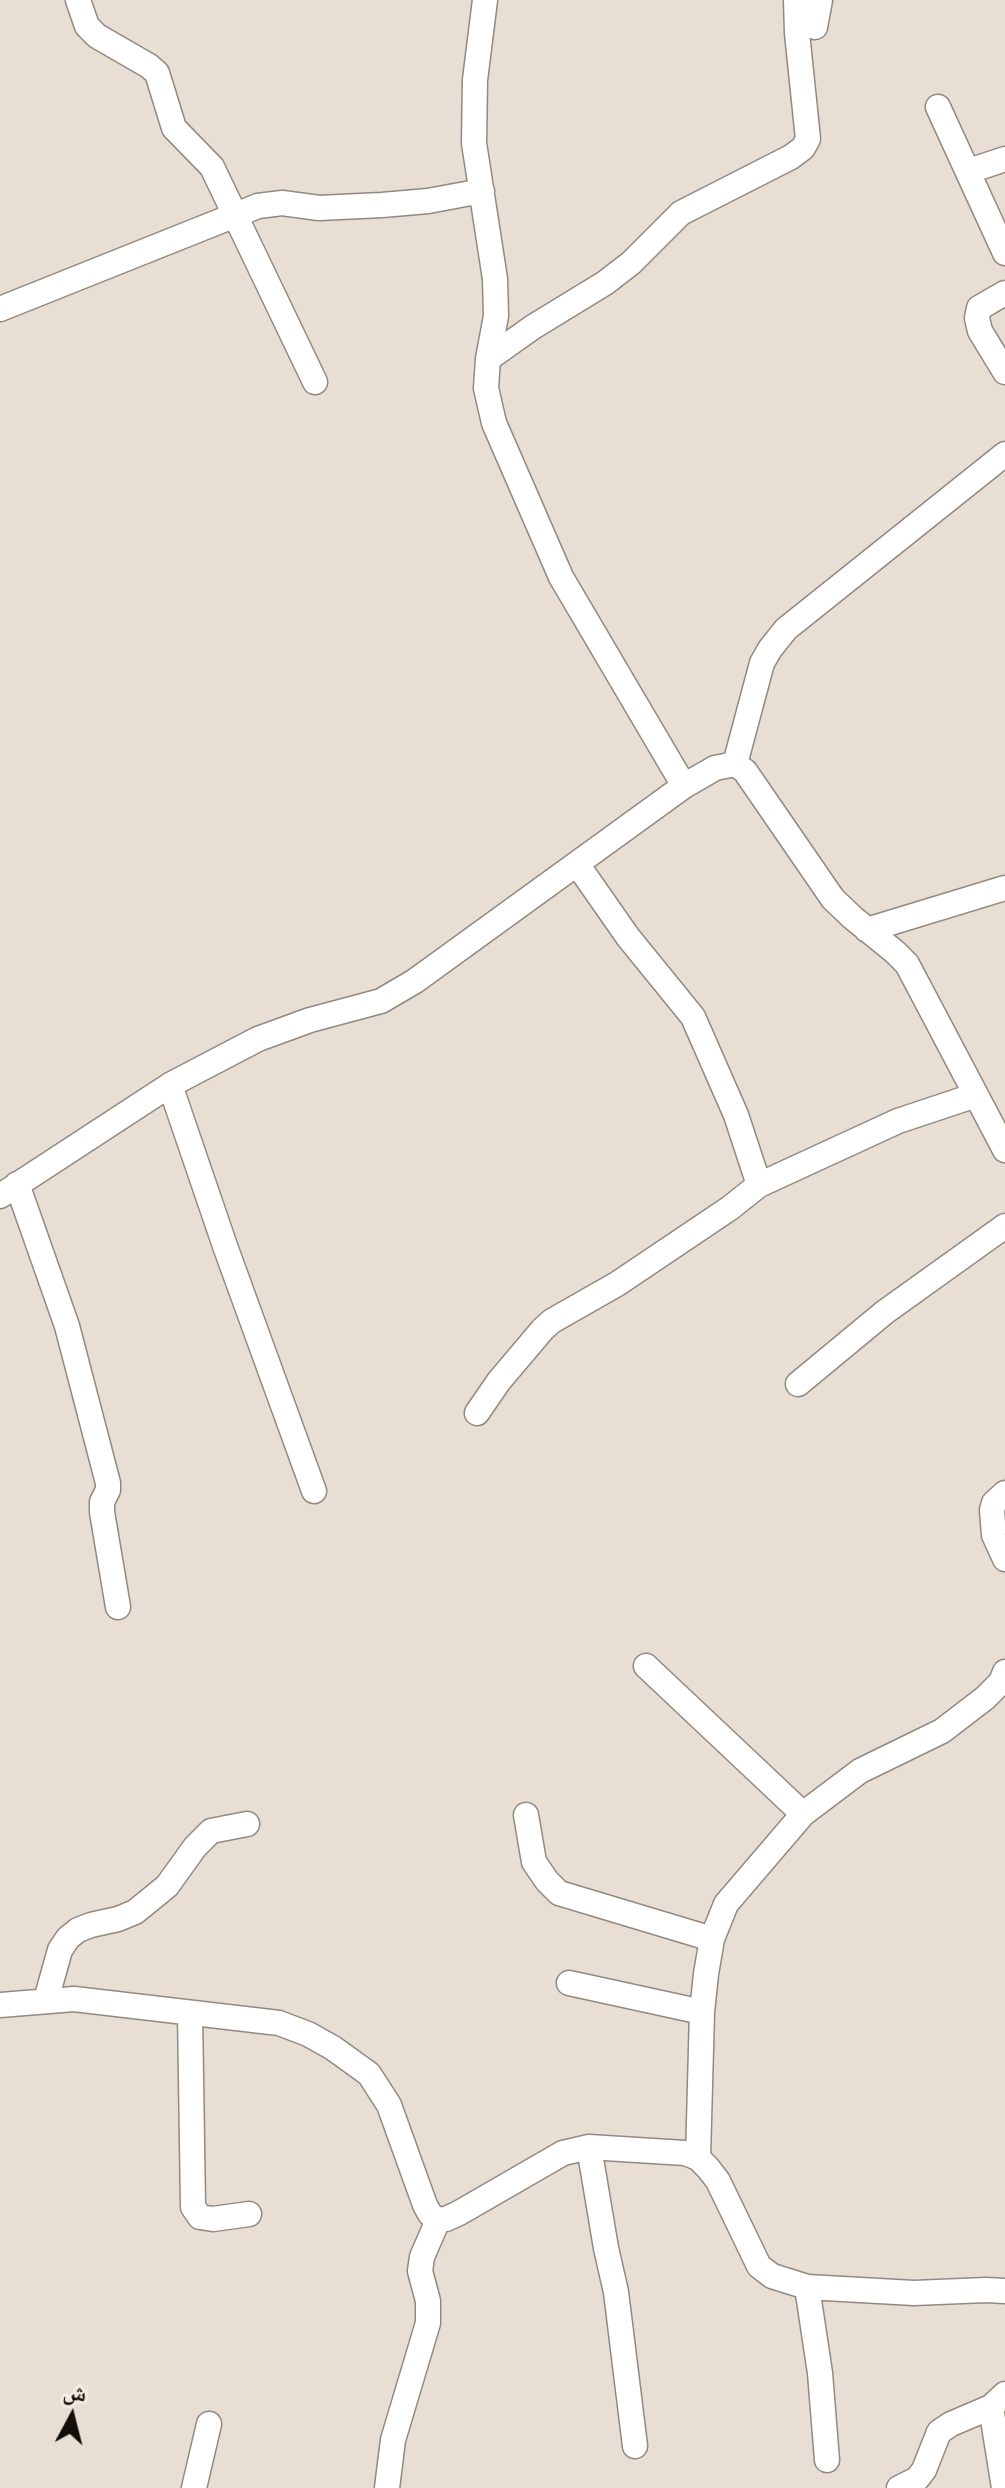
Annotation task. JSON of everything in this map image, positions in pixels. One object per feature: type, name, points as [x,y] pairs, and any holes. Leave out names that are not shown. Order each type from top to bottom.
[{"type":"street","points":[[78,0],[87,26],[97,36],[157,73],[174,128],[212,167],[315,382]]},
{"type":"street","points":[[485,0],[475,80],[474,143],[495,279],[496,316],[486,388],[494,423],[561,577],[684,786]]},
{"type":"street","points":[[488,359],[605,283],[631,263],[681,213],[803,148],[808,139],[796,0]]},
{"type":"street","points":[[815,27],[820,0]]},
{"type":"street","points":[[938,107],[1005,253]]},
{"type":"street","points":[[969,171],[1005,159]]},
{"type":"street","points":[[2,302],[258,206],[282,203],[319,208],[356,207],[428,201],[482,191]]},
{"type":"street","points":[[1005,293],[979,308],[977,318],[980,331],[1005,372]]},
{"type":"street","points":[[735,764],[762,663],[786,629],[1005,454]]},
{"type":"street","points":[[118,1607],[102,1512],[102,1502],[108,1490],[105,1469],[67,1326],[9,1190],[170,1085],[258,1039],[310,1020],[381,1001],[415,981],[684,786],[715,768],[735,764],[745,771],[833,899],[907,964],[1005,1150]]},
{"type":"street","points":[[577,864],[628,937],[693,1017],[736,1115],[759,1185]]},
{"type":"street","points":[[867,930],[1005,888]]},
{"type":"street","points":[[170,1085],[314,1491]]},
{"type":"street","points":[[477,1413],[499,1381],[552,1321],[617,1284],[759,1185],[898,1121],[976,1095]]},
{"type":"street","points":[[798,1384],[885,1312],[1005,1226]]},
{"type":"street","points":[[1005,1493],[994,1503],[992,1510],[994,1535],[1005,1559]]},
{"type":"street","points":[[646,1666],[803,1814]]},
{"type":"street","points":[[698,2158],[702,2012],[712,1939],[726,1904],[803,1814],[860,1771],[942,1731],[985,1698],[1001,1682],[1005,1672]]},
{"type":"street","points":[[526,1815],[534,1862],[559,1893],[712,1939]]},
{"type":"street","points":[[46,2000],[60,1950],[68,1938],[78,1930],[135,1912],[167,1886],[195,1847],[211,1831],[247,1824]]},
{"type":"street","points":[[569,1983],[702,2012]]},
{"type":"street","points":[[0,2005],[74,1999],[279,2023],[308,2034],[369,2074],[389,2105],[425,2205],[438,2220],[459,2213],[563,2153],[589,2147],[685,2153],[698,2158],[718,2181],[759,2266],[772,2276],[807,2287],[914,2293],[1005,2291]]},
{"type":"street","points":[[190,2013],[193,2207],[200,2217],[213,2219],[249,2214]]},
{"type":"street","points":[[589,2147],[616,2292],[635,2446]]},
{"type":"street","points":[[387,2488],[393,2440],[428,2323],[428,2301],[420,2271],[422,2257],[438,2220]]},
{"type":"street","points":[[807,2287],[820,2373],[827,2460]]},
{"type":"street","points":[[911,2485],[924,2470],[939,2432],[1000,2401],[1004,2488]]},
{"type":"street","points":[[196,2477],[209,2424]]}]
